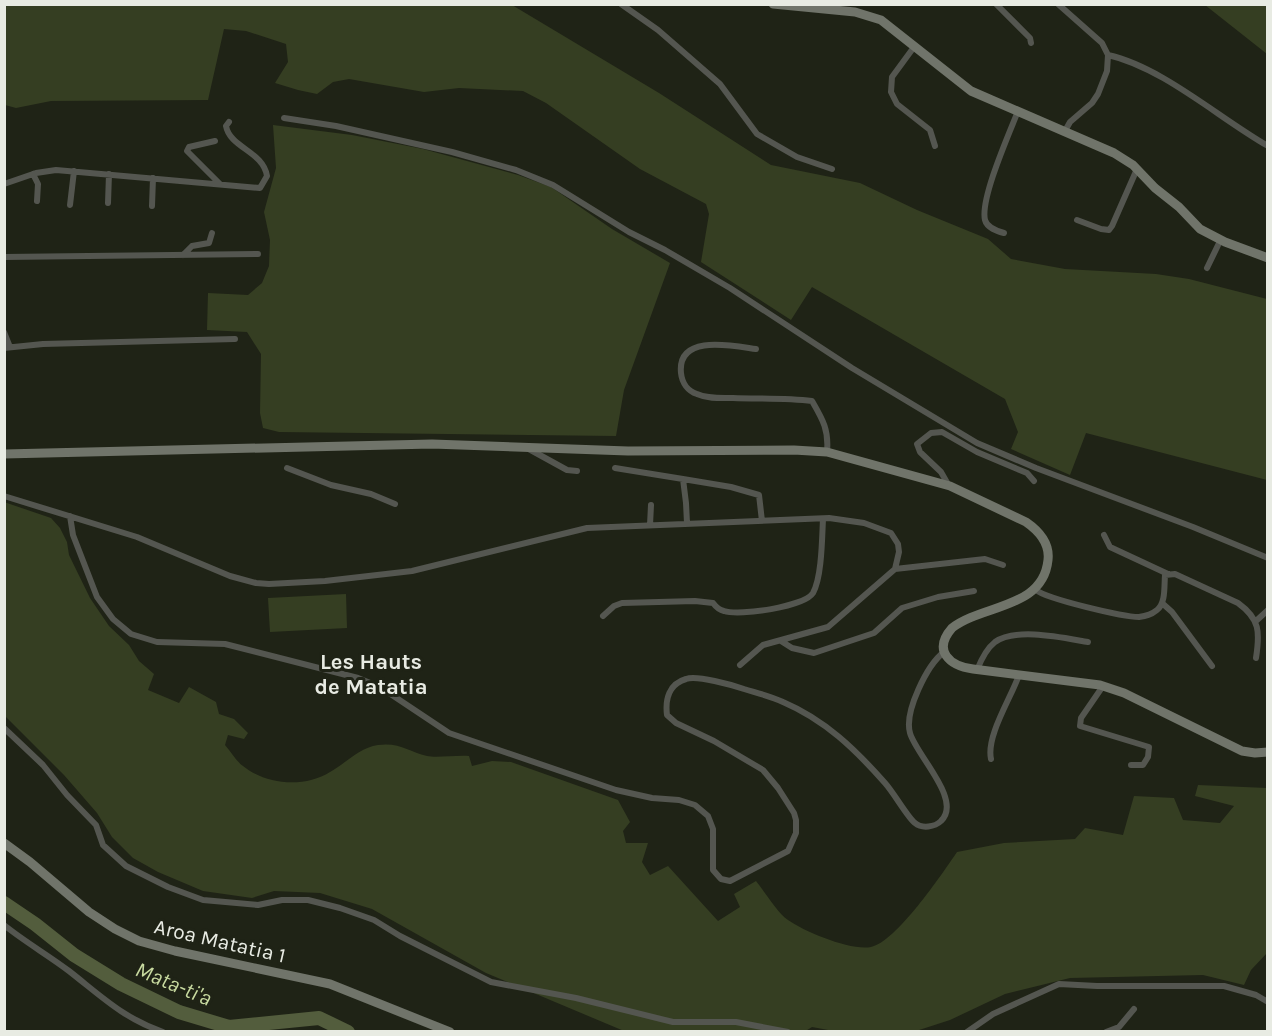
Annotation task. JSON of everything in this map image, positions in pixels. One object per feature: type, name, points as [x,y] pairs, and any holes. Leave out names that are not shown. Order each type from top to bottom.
[{"type":"main road","points":[[773,4],[855,12],[880,20],[971,91],[1114,153],[1137,169],[1200,229],[1268,258]]},
{"type":"main road","points":[[4,454],[432,444],[605,451],[794,450],[827,452],[950,486],[1010,513],[1034,527],[1040,534],[1049,556],[1046,573],[1036,590],[956,625],[946,637],[944,652],[948,659],[957,666],[1103,686],[1124,693],[1242,751],[1268,752]]},
{"type":"main road","name":"Aroa Matatia 1","points":[[4,843],[89,912],[115,930],[139,941],[175,951],[330,984],[450,1032]]},
{"type":"street","points":[[621,4],[658,30],[720,84],[750,128],[757,134],[797,157],[832,169]]},
{"type":"street","points":[[996,4],[1030,38],[1030,43]]},
{"type":"street","points":[[1058,4],[1102,43],[1108,55],[1107,71],[1098,95],[1070,122],[1065,131]]},
{"type":"street","points":[[914,47],[892,77],[891,92],[897,104],[930,130],[935,146]]},
{"type":"street","points":[[1108,55],[1129,60],[1168,82],[1268,146]]},
{"type":"street","points":[[1004,233],[988,226],[985,212],[989,184],[1018,111]]},
{"type":"street","points":[[285,118],[336,126],[452,152],[516,170],[553,185],[629,232],[730,288],[852,368],[978,443],[1036,468],[1268,558]]},
{"type":"street","points":[[4,184],[48,171],[74,171],[260,188],[267,176],[263,163],[230,136],[226,126],[229,122]]},
{"type":"street","points":[[215,141],[189,147],[188,150],[220,184]]},
{"type":"street","points":[[1077,220],[1108,230],[1112,226],[1137,169]]},
{"type":"street","points":[[70,205],[74,171]]},
{"type":"street","points":[[33,174],[38,184],[37,201]]},
{"type":"street","points":[[108,203],[109,174]]},
{"type":"street","points":[[152,206],[153,178]]},
{"type":"street","points":[[183,255],[192,246],[209,243],[212,233]]},
{"type":"street","points":[[1208,268],[1221,239]]},
{"type":"street","points":[[4,257],[258,254]]},
{"type":"street","points":[[4,332],[8,347],[103,341],[235,339]]},
{"type":"street","points":[[756,349],[718,344],[698,346],[683,360],[681,370],[683,381],[693,392],[710,398],[812,402],[826,429],[827,452]]},
{"type":"street","points":[[950,486],[941,472],[927,460],[917,444],[931,433],[942,432],[977,452],[1027,473],[1032,480],[1036,468]]},
{"type":"street","points":[[527,448],[567,470],[577,471]]},
{"type":"street","points":[[287,468],[332,485],[371,494],[395,504]]},
{"type":"street","points":[[615,468],[731,487],[759,495],[762,521]]},
{"type":"street","points":[[683,479],[687,523]]},
{"type":"street","points":[[4,496],[136,537],[230,576],[256,583],[325,581],[412,571],[581,529],[823,519],[864,523],[891,533],[898,544],[895,569]]},
{"type":"street","points":[[650,525],[651,505]]},
{"type":"street","points":[[70,516],[73,535],[99,600],[112,619],[131,634],[157,642],[204,642],[229,645],[358,678],[380,687],[449,733],[616,790],[696,805],[708,816],[712,829],[713,870],[721,879],[730,881],[788,851],[794,839],[796,820],[793,810],[763,770],[714,741],[676,723],[667,715],[666,700],[674,686],[684,680],[694,678],[735,686],[796,708],[835,732],[859,753],[891,789],[915,823],[931,826],[940,822],[948,805],[941,786],[913,740],[909,731],[909,722],[917,689],[935,659],[944,652]]},
{"type":"street","points":[[603,616],[614,606],[622,603],[694,601],[713,603],[717,608],[730,612],[790,607],[813,594],[822,548],[823,519]]},
{"type":"street","points":[[1104,535],[1110,547],[1168,574],[1175,574],[1238,603],[1246,609],[1256,621],[1259,642],[1256,658]]},
{"type":"street","points":[[740,665],[763,645],[828,627],[895,569],[979,560],[991,560],[1003,565]]},
{"type":"street","points":[[1036,590],[1055,598],[1137,617],[1151,614],[1159,609],[1162,603],[1165,575],[1168,574]]},
{"type":"street","points":[[781,641],[792,648],[814,653],[874,633],[902,608],[938,597],[974,591]]},
{"type":"street","points":[[1162,603],[1172,612],[1212,666]]},
{"type":"street","points":[[1256,621],[1268,610]]},
{"type":"street","points":[[977,670],[986,652],[1002,639],[1041,635],[1088,642]]},
{"type":"street","points":[[991,759],[990,752],[994,735],[1019,675]]},
{"type":"street","points":[[1103,686],[1082,718],[1080,726],[1149,747],[1148,757],[1143,765],[1131,765]]},
{"type":"street","points":[[4,728],[43,765],[67,795],[96,825],[103,845],[126,866],[202,900],[258,905],[282,900],[308,900],[374,920],[400,936],[490,982],[558,994],[674,1022],[736,1022],[788,1032]]},
{"type":"street","points":[[4,925],[69,971],[117,1010],[163,1032]]},
{"type":"street","points":[[967,1032],[993,1014],[1059,984],[1224,986],[1256,995],[1268,1002]]},
{"type":"street","points":[[1106,1032],[1119,1027],[1134,1009]]},
{"type":"green space","points":[[4,5],[512,5],[659,93],[771,165],[860,183],[917,210],[988,239],[1011,259],[1065,269],[1156,274],[1189,279],[1267,299],[1267,480],[1086,433],[1070,475],[1011,449],[1018,432],[1005,399],[812,287],[791,320],[701,262],[709,214],[706,204],[640,169],[546,103],[523,91],[459,88],[424,92],[349,79],[333,82],[317,94],[275,83],[288,62],[286,44],[246,31],[224,29],[208,100],[51,101],[16,108],[5,105]]},
{"type":"green space","points":[[1205,5],[1267,5],[1267,54]]},
{"type":"green space","points":[[273,125],[352,135],[423,149],[518,175],[551,187],[612,229],[670,263],[624,390],[616,436],[279,432],[263,428],[260,413],[261,354],[247,332],[207,330],[208,293],[248,295],[262,283],[269,266],[270,240],[264,212],[276,168]]},
{"type":"green space","points":[[4,502],[51,518],[60,528],[67,542],[69,555],[90,598],[109,626],[129,645],[139,661],[154,674],[148,690],[179,703],[189,687],[216,702],[219,714],[234,719],[248,733],[244,739],[228,735],[225,745],[240,764],[263,777],[286,782],[309,780],[330,772],[365,749],[386,744],[427,756],[469,756],[472,766],[492,761],[511,762],[618,800],[630,822],[623,831],[626,843],[648,843],[642,862],[650,875],[668,866],[718,921],[740,907],[734,894],[756,881],[780,912],[796,925],[828,940],[862,947],[871,947],[881,942],[905,921],[957,852],[1004,843],[1075,839],[1085,828],[1123,835],[1134,796],[1174,798],[1183,820],[1220,823],[1234,806],[1195,796],[1198,785],[1267,788],[1267,953],[1251,970],[1244,985],[1203,975],[1070,978],[1005,994],[950,1020],[916,1031],[839,1032],[812,1027],[804,1032],[624,1031],[486,973],[372,909],[320,893],[274,891],[252,898],[203,891],[158,872],[133,858],[112,837],[97,813],[64,775],[5,716]]},
{"type":"green space","points":[[346,594],[347,628],[270,632],[268,598]]},
{"type":"waterway","name":"Mata-ti'a","points":[[4,903],[74,955],[121,984],[179,1012],[229,1027],[319,1018],[348,1032]]},
{"type":"waterway","points":[[1129,1032],[1138,1032]]},
{"type":"district","name":"Les Hauts de Matatia","points":[[371,674]]}]
